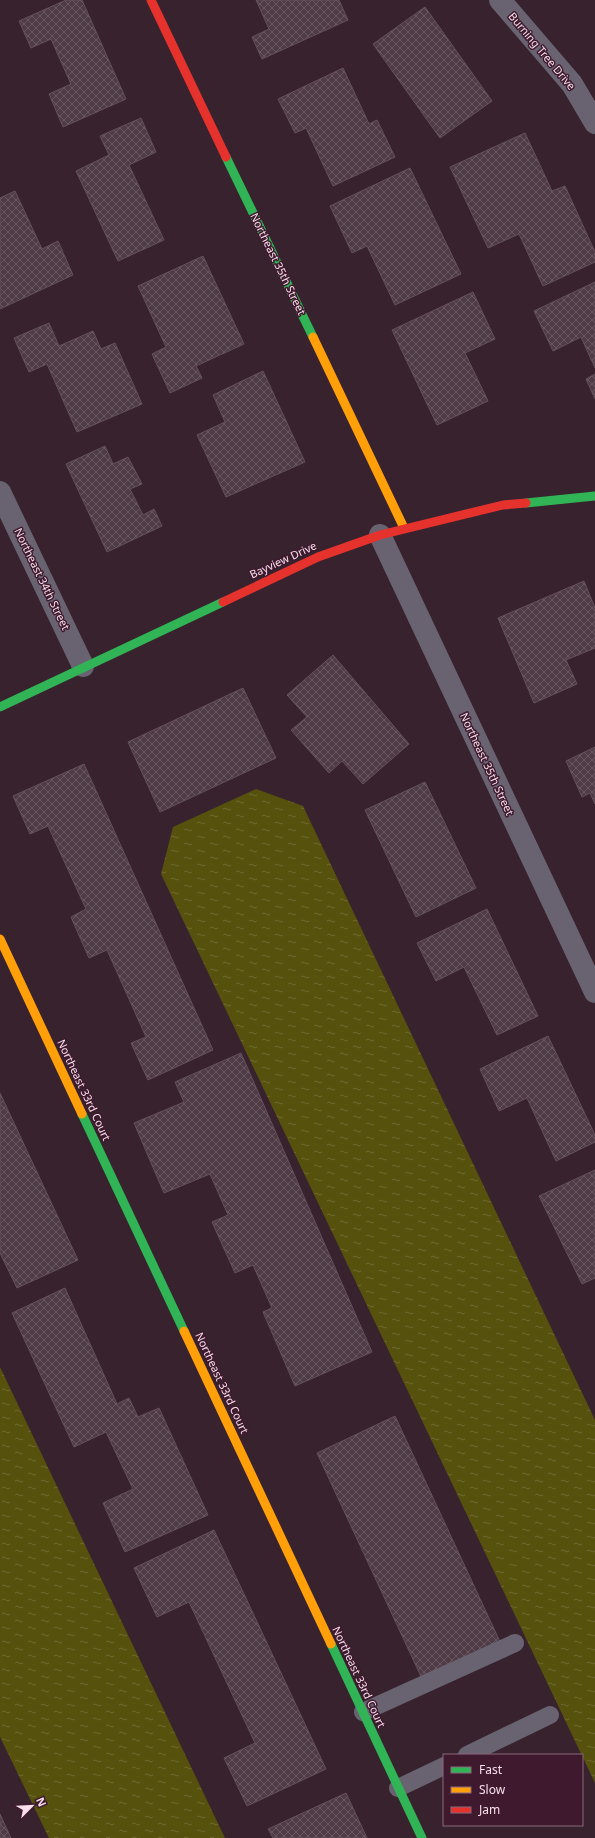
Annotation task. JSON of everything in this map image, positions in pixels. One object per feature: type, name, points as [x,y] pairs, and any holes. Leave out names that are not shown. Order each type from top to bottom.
[{"type":"street","name":"Northeast 35th Street","points":[[151,0],[404,528]]},
{"type":"street","name":"Burning Tree Drive","points":[[500,0],[572,84],[595,123]]},
{"type":"street","name":"Northeast 34th Street","points":[[0,492],[83,666]]},
{"type":"street","name":"Bayview Drive","points":[[0,707],[83,666],[318,557],[380,535],[503,505],[595,496]]},
{"type":"street","name":"Northeast 35th Street","points":[[380,535],[595,992]]},
{"type":"street","name":"Northeast 33rd Court","points":[[0,939],[422,1838]]},
{"type":"lane","points":[[363,1712],[516,1643]]},
{"type":"lane","points":[[469,1754],[550,1715]]},
{"type":"lane","points":[[398,1788],[443,1766]]},
{"type":"water","points":[[256,789],[303,806],[595,1420],[595,1783],[583,1758],[583,1754],[581,1754],[161,874],[173,827]]},
{"type":"water","points":[[0,1367],[225,1838],[49,1838],[0,1737]]},
{"type":"building","points":[[66,0],[82,0],[126,99],[63,127],[49,94],[71,84],[51,39],[31,48],[19,21]]},
{"type":"building","points":[[256,0],[339,0],[348,20],[262,59],[252,37],[269,29]]},
{"type":"building","points":[[425,7],[492,101],[440,138],[373,44]]},
{"type":"building","points":[[343,68],[369,124],[377,120],[395,157],[333,186],[306,128],[295,133],[278,99]]},
{"type":"building","points":[[141,118],[156,152],[129,165],[164,240],[118,261],[76,171],[109,155],[100,136]]},
{"type":"building","points":[[525,133],[552,191],[565,186],[595,252],[595,262],[543,286],[519,234],[488,248],[450,167]]},
{"type":"building","points":[[410,168],[461,274],[395,305],[367,246],[352,253],[330,206]]},
{"type":"building","points":[[15,191],[42,249],[58,241],[73,275],[0,309],[0,198]]},
{"type":"building","points":[[203,256],[244,344],[196,366],[202,378],[170,393],[152,354],[166,347],[138,286]]},
{"type":"building","points":[[595,282],[595,368],[581,337],[553,351],[534,311]]},
{"type":"building","points":[[473,292],[495,339],[465,353],[488,401],[437,425],[392,330]]},
{"type":"building","points":[[49,323],[59,346],[93,331],[101,349],[115,343],[142,404],[77,432],[47,364],[29,372],[14,338]]},
{"type":"building","points":[[263,371],[305,462],[226,497],[197,435],[225,422],[213,395]]},
{"type":"building","points":[[595,374],[595,399],[586,379]]},
{"type":"building","points":[[105,446],[113,464],[128,457],[142,484],[130,489],[143,515],[154,509],[162,526],[107,552],[66,464]]},
{"type":"building","points":[[584,581],[595,608],[595,648],[566,660],[577,684],[534,703],[498,618]]},
{"type":"building","points":[[333,655],[409,744],[363,784],[342,761],[329,773],[291,730],[307,717],[287,695]]},
{"type":"building","points":[[243,688],[276,758],[160,812],[128,742]]},
{"type":"building","points":[[595,747],[595,804],[590,793],[582,797],[566,761]]},
{"type":"building","points":[[84,764],[213,1050],[148,1080],[131,1043],[146,1037],[107,950],[89,958],[71,917],[86,909],[48,826],[30,834],[13,796]]},
{"type":"building","points":[[425,782],[476,888],[416,917],[365,810]]},
{"type":"building","points":[[487,909],[538,1016],[497,1035],[464,967],[436,981],[417,943]]},
{"type":"building","points":[[548,1036],[595,1135],[595,1142],[556,1161],[527,1098],[499,1111],[480,1069]]},
{"type":"building","points":[[241,1053],[372,1352],[295,1386],[263,1312],[272,1308],[253,1265],[235,1273],[212,1222],[228,1215],[210,1174],[164,1193],[134,1123],[184,1102],[175,1082]]},
{"type":"building","points":[[0,1093],[78,1260],[17,1288],[0,1253]]},
{"type":"building","points":[[595,1170],[595,1278],[582,1284],[539,1196]]},
{"type":"building","points":[[65,1288],[117,1404],[129,1398],[138,1417],[159,1408],[208,1515],[125,1552],[103,1503],[133,1489],[106,1432],[74,1447],[12,1313]]},
{"type":"building","points":[[395,1416],[502,1646],[424,1683],[317,1453]]},
{"type":"building","points":[[214,1530],[326,1769],[247,1806],[224,1758],[255,1743],[189,1602],[157,1617],[134,1568]]},
{"type":"building","points":[[346,1793],[367,1838],[273,1838],[268,1829]]},
{"type":"building","points":[[0,1814],[11,1838],[0,1838]]},
{"type":"traffic: fast","points":[[226,157],[313,337]]},
{"type":"traffic: fast","points":[[526,503],[595,496]]},
{"type":"traffic: fast","points":[[0,707],[223,602]]},
{"type":"traffic: fast","points":[[82,1114],[184,1331]]},
{"type":"traffic: fast","points":[[331,1644],[422,1838]]},
{"type":"traffic: slow","points":[[313,337],[404,528]]},
{"type":"traffic: slow","points":[[0,939],[82,1114]]},
{"type":"traffic: slow","points":[[184,1331],[331,1644]]},
{"type":"traffic: jam","points":[[151,0],[226,157]]},
{"type":"traffic: jam","points":[[223,602],[318,557],[380,535],[503,505],[526,503]]}]
